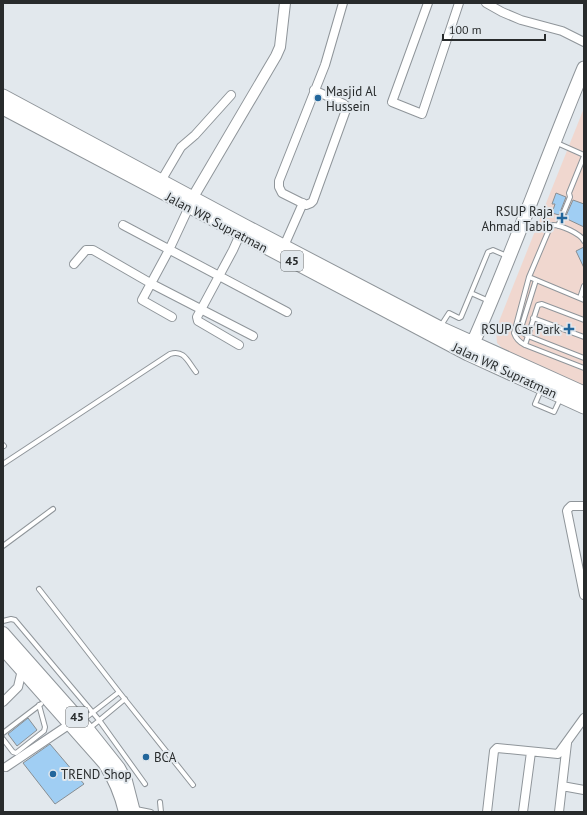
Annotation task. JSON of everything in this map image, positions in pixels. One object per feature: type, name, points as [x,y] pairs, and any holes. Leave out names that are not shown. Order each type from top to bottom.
[{"type":"highway","points":[[473,344],[510,257],[584,68]]},
{"type":"highway","name":"Jalan WR Supratman","points":[[3,96],[161,180],[191,202]]},
{"type":"highway","name":"Jalan WR Supratman","points":[[3,108],[211,212],[468,354],[584,407]]},
{"type":"highway","name":"Jalan WR Supratman","points":[[243,230],[284,246],[440,328],[584,394]]},
{"type":"main road","name":"45","points":[[3,633],[25,667],[43,702],[80,725],[112,776],[122,801],[131,811]]},
{"type":"main road","name":"45","points":[[3,649],[25,667],[119,768],[126,782],[131,811]]},
{"type":"street","points":[[172,317],[142,300],[169,250],[191,202],[276,56],[280,47],[285,3]]},
{"type":"street","points":[[314,90],[344,104],[347,107],[313,201],[309,204],[303,203],[282,193],[279,187],[279,181],[314,90],[325,66],[343,3]]},
{"type":"street","points":[[428,3],[392,102],[422,114],[459,3]]},
{"type":"street","points":[[486,3],[521,20],[562,31],[584,42]]},
{"type":"street","points":[[161,180],[181,147],[196,134],[231,95]]},
{"type":"street","points":[[284,246],[303,203]]},
{"type":"street","points":[[122,226],[287,312]]},
{"type":"street","points":[[239,345],[198,321],[197,317],[243,230]]},
{"type":"street","points":[[74,264],[86,250],[93,250],[152,284],[254,336]]},
{"type":"street","points":[[584,506],[571,506],[567,512],[584,595]]},
{"type":"street","points":[[3,702],[18,687],[25,667]]},
{"type":"street","points":[[18,687],[35,685]]},
{"type":"street","points":[[487,812],[495,749],[558,754],[584,718]]},
{"type":"street","points":[[6,767],[80,725]]},
{"type":"street","points":[[559,812],[567,742]]},
{"type":"street","points":[[523,812],[531,752]]},
{"type":"street","points":[[562,786],[584,790]]},
{"type":"lane","points":[[554,142],[584,155],[558,226]]},
{"type":"lane","points":[[584,242],[576,233],[554,224],[550,226],[529,277],[514,332],[519,342],[584,368]]},
{"type":"lane","points":[[440,328],[449,313],[459,318],[461,317],[488,252],[493,250],[510,257]]},
{"type":"lane","points":[[529,277],[582,299],[584,286]]},
{"type":"lane","points":[[536,280],[521,328],[524,333],[528,336],[584,358]]},
{"type":"lane","points":[[471,293],[491,302]]},
{"type":"lane","points":[[525,345],[538,305],[542,304],[584,320]]},
{"type":"lane","points":[[534,318],[584,338]]},
{"type":"lane","points":[[3,464],[170,354],[176,352],[180,353],[196,372]]},
{"type":"lane","points":[[3,546],[53,509]]},
{"type":"lane","points":[[39,589],[193,785]]},
{"type":"lane","points":[[3,621],[11,619],[15,620],[93,712],[145,784]]},
{"type":"lane","points":[[80,725],[93,712],[119,692]]},
{"type":"lane","points":[[80,725],[99,720],[125,699]]},
{"type":"lane","points":[[3,733],[43,702]]},
{"type":"lane","points":[[3,738],[13,752],[16,753],[43,732],[45,727],[43,702]]},
{"type":"lane","points":[[160,802],[160,812]]},
{"type":"lane","points":[[131,811],[151,812]]},
{"type":"shaded area","name":"RSUP Raja Ahmad Tabib","points":[[584,108],[584,387],[507,353],[497,343],[496,329]]},
{"type":"building","points":[[556,193],[566,197],[559,215],[552,213],[555,204],[552,204]]},
{"type":"building","points":[[573,200],[584,204],[584,227],[565,218]]},
{"type":"building","points":[[584,247],[584,268],[576,251]]},
{"type":"building","points":[[28,718],[37,730],[17,746],[8,734]]},
{"type":"building","name":"TREND Shop","points":[[50,744],[84,784],[55,804],[23,763]]},
{"type":"place","name":"Masjid Al Hussein","points":[[318,98]]},
{"type":"place","name":"RSUP Raja Ahmad Tabib","points":[[562,218]]},
{"type":"place","name":"RSUP Car Park","points":[[569,329]]},
{"type":"place","name":"BCA","points":[[146,757]]},
{"type":"place","name":"TREND Shop","points":[[53,774]]}]
